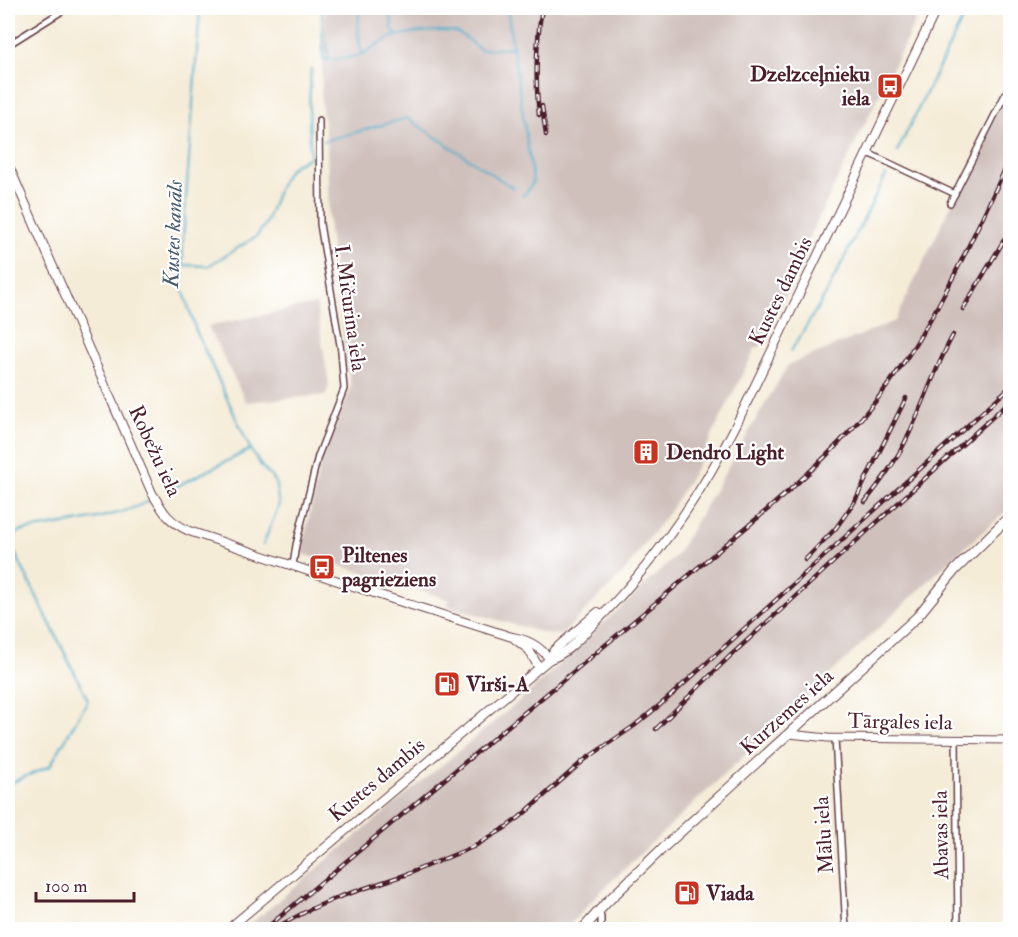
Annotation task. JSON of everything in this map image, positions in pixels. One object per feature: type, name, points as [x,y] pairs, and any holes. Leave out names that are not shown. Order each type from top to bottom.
[{"type":"highway","name":"Kurzemes iela","points":[[582,930],[598,911],[658,853],[916,617],[955,570],[1011,516]]},
{"type":"main road","name":"Kustes dambis","points":[[227,930],[550,659],[554,650],[636,578],[660,548],[684,515],[723,452],[937,8]]},
{"type":"main road","name":"Robežu iela","points":[[8,164],[152,494],[164,513],[175,524],[189,531],[524,639],[543,650],[550,659]]},
{"type":"main road","name":"Robežu iela","points":[[512,637],[529,650],[539,668]]},
{"type":"street","points":[[8,45],[67,8]]},
{"type":"street","points":[[950,203],[1011,85]]},
{"type":"street","name":"I. Mičurina iela","points":[[293,565],[318,456],[344,389],[341,351],[320,224],[318,120]]},
{"type":"street","points":[[868,153],[955,194]]},
{"type":"street","name":"Tārgales iela","points":[[789,734],[835,738],[1011,740]]},
{"type":"street","name":"Mālu iela","points":[[835,738],[846,930]]},
{"type":"street","name":"Abavas iela","points":[[956,739],[958,930]]},
{"type":"street","points":[[598,911],[602,917],[601,930]]},
{"type":"shaded area","points":[[325,8],[922,8],[799,258],[803,260],[760,347],[756,347],[695,470],[671,509],[624,572],[561,635],[551,635],[447,606],[450,600],[300,553],[322,456],[351,388],[329,231],[327,145],[321,101]]},
{"type":"shaded area","points":[[1010,83],[1010,508],[955,556],[598,894],[566,929],[243,930],[525,696],[676,556],[788,365],[895,321]]},
{"type":"shaded area","points":[[316,304],[329,385],[326,395],[246,402],[208,326]]},
{"type":"waterway","name":"Kustes kanāls","points":[[200,8],[183,240],[182,286],[196,331],[252,452],[275,481],[279,505],[263,545]]},
{"type":"waterway","points":[[322,8],[324,60],[357,56],[395,36],[432,31],[459,33],[482,50],[513,47]]},
{"type":"waterway","points":[[359,8],[359,38],[363,54]]},
{"type":"waterway","points":[[390,8],[392,29],[396,35]]},
{"type":"waterway","points":[[507,8],[533,182],[524,196],[522,195]]},
{"type":"waterway","points":[[897,152],[968,8]]},
{"type":"waterway","points":[[327,43],[328,60]]},
{"type":"waterway","points":[[181,265],[208,266],[257,236],[266,223],[280,185],[288,171],[294,165],[310,157],[311,68]]},
{"type":"waterway","points":[[324,141],[407,118],[513,188]]},
{"type":"waterway","points":[[791,351],[826,294],[886,175]]},
{"type":"waterway","points":[[171,489],[251,449]]},
{"type":"waterway","points":[[8,784],[50,766],[88,700],[12,547],[16,533],[106,516],[152,499]]},
{"type":"railway","points":[[539,115],[537,61],[542,8]]},
{"type":"railway","points":[[542,106],[546,135]]},
{"type":"railway","points":[[264,930],[767,510],[841,441],[890,383],[934,313],[1010,159]]},
{"type":"railway","points":[[963,309],[1010,230]]},
{"type":"railway","points":[[865,502],[902,448],[953,335]]},
{"type":"railway","points":[[275,928],[339,897],[407,874],[473,847],[520,817],[583,761],[634,726],[666,700],[1010,387]]},
{"type":"railway","points":[[805,560],[836,528],[855,501],[906,398]]},
{"type":"railway","points":[[656,729],[729,657],[1010,401]]},
{"type":"place","name":"Dzelzceļnieku iela","points":[[890,86]]},
{"type":"place","name":"Dendro Light","points":[[646,452]]},
{"type":"place","name":"Piltenes pagrieziens","points":[[322,567]]},
{"type":"place","name":"Virši-A","points":[[447,684]]},
{"type":"place","name":"Viada","points":[[687,893]]}]
